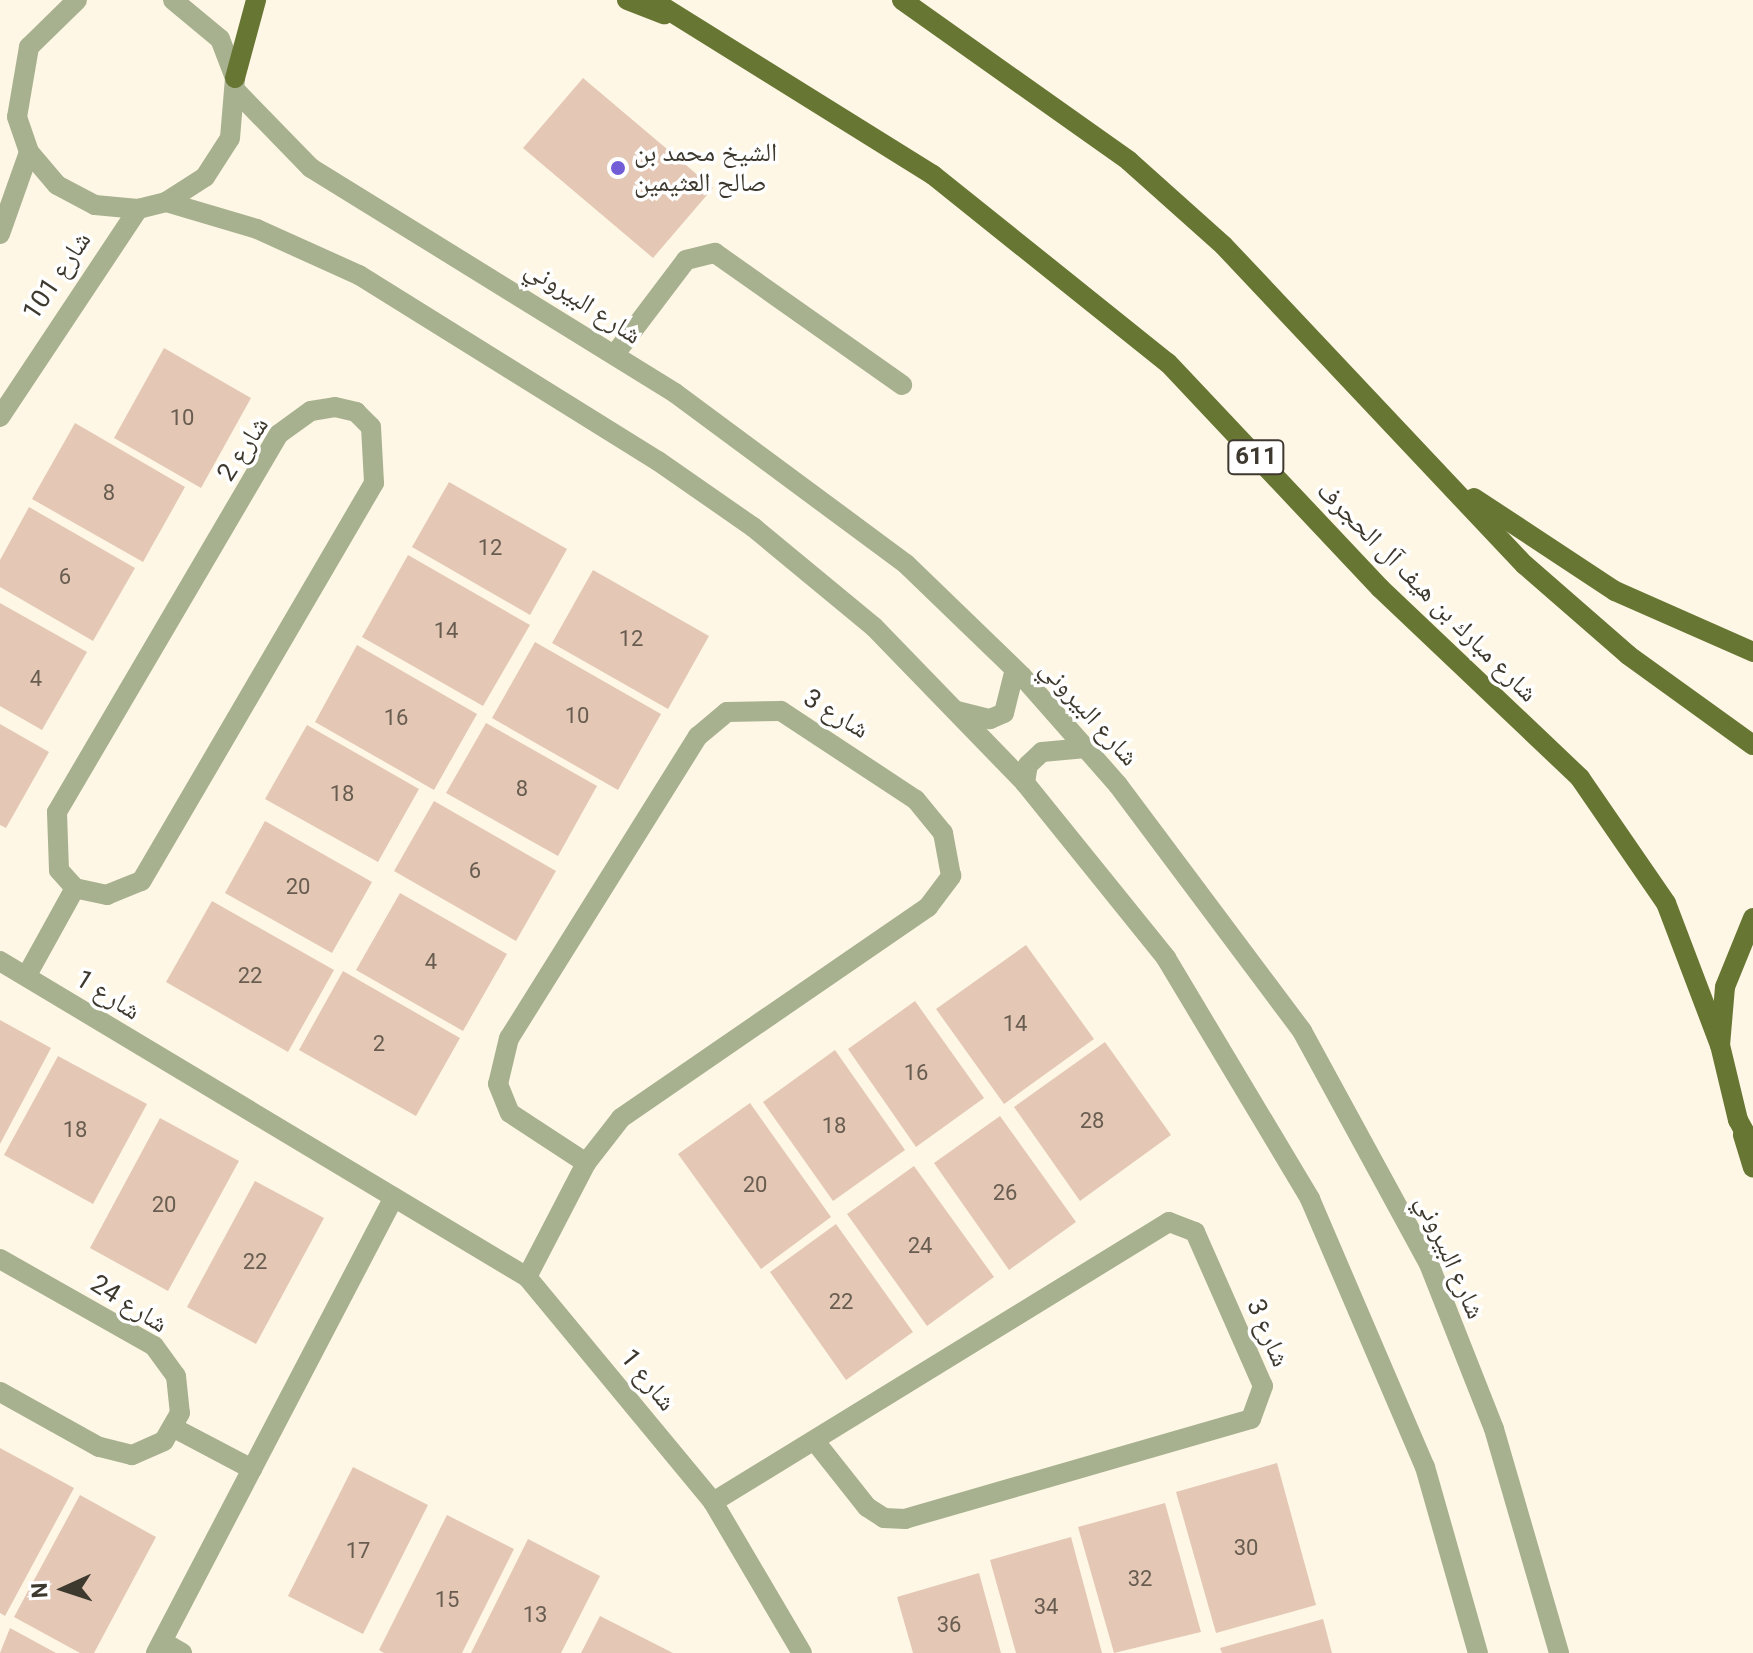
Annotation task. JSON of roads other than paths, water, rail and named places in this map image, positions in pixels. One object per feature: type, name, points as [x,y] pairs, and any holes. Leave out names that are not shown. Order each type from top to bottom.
[{"type":"main road","points":[[236,85],[256,0]]},
{"type":"main road","points":[[627,0],[705,30]]},
{"type":"main road","name":"شارع مبارك بن هيف آل الحجرف","points":[[652,0],[705,30],[933,175],[1168,363],[1380,588],[1580,778],[1666,903],[1720,1045]]},
{"type":"main road","points":[[902,0],[1129,161],[1224,246],[1525,565],[1628,655],[1753,745]]},
{"type":"main road","points":[[1443,478],[1615,591],[1753,652]]},
{"type":"main road","name":"611","points":[[1753,918],[1725,987],[1720,1045],[1753,1168]]},
{"type":"main road","name":"611","points":[[1738,1120],[1753,1147]]},
{"type":"street","points":[[17,117],[29,47],[77,0]]},
{"type":"street","points":[[0,101],[17,117],[29,152],[57,185],[95,205],[138,209],[166,202],[205,177],[230,138],[236,85],[220,39],[173,0]]},
{"type":"street","name":"شارع البيروني","points":[[236,85],[311,168],[615,354],[785,469],[906,564],[1015,669],[1086,748],[1218,911],[1302,1031],[1376,1160],[1429,1264],[1494,1429],[1559,1653]]},
{"type":"street","points":[[0,234],[29,152]]},
{"type":"street","points":[[166,202],[257,229],[359,275],[505,361],[753,527],[874,627],[1025,783],[1166,958],[1310,1199],[1425,1467],[1478,1653]]},
{"type":"street","name":"شارع 101","points":[[0,417],[138,209]]},
{"type":"street","points":[[615,354],[686,260],[700,251],[715,253],[902,385]]},
{"type":"street","name":"شارع 2","points":[[311,411],[356,412],[371,427],[377,450],[374,483],[141,881],[107,895],[75,888],[59,870],[57,812],[271,447],[311,411]]},
{"type":"street","points":[[957,711],[990,719],[1004,713],[1015,669]]},
{"type":"street","name":"شارع 3","points":[[527,1277],[586,1163],[621,1118],[928,907],[951,876],[943,833],[916,800],[781,711],[727,712],[698,736],[509,1038],[498,1084],[510,1113],[586,1163]]},
{"type":"street","points":[[1025,783],[1028,765],[1042,752],[1086,748]]},
{"type":"street","points":[[27,975],[75,888]]},
{"type":"street","name":"شارع 1","points":[[0,961],[527,1277],[713,1502],[802,1653]]},
{"type":"street","points":[[182,1653],[159,1647],[394,1197]]},
{"type":"street","name":"شارع 3","points":[[713,1502],[817,1444],[1169,1222],[1195,1232],[1263,1386],[1251,1419],[905,1519],[884,1518],[867,1507],[817,1444]]},
{"type":"street","name":"شارع 24","points":[[0,1259],[154,1346],[181,1392],[176,1429]]},
{"type":"street","points":[[0,1392],[113,1452],[150,1449],[176,1429],[252,1469]]},
{"type":"place","name":"الشيخ محمد بن صالح العثيمين","points":[[618,168]]}]
